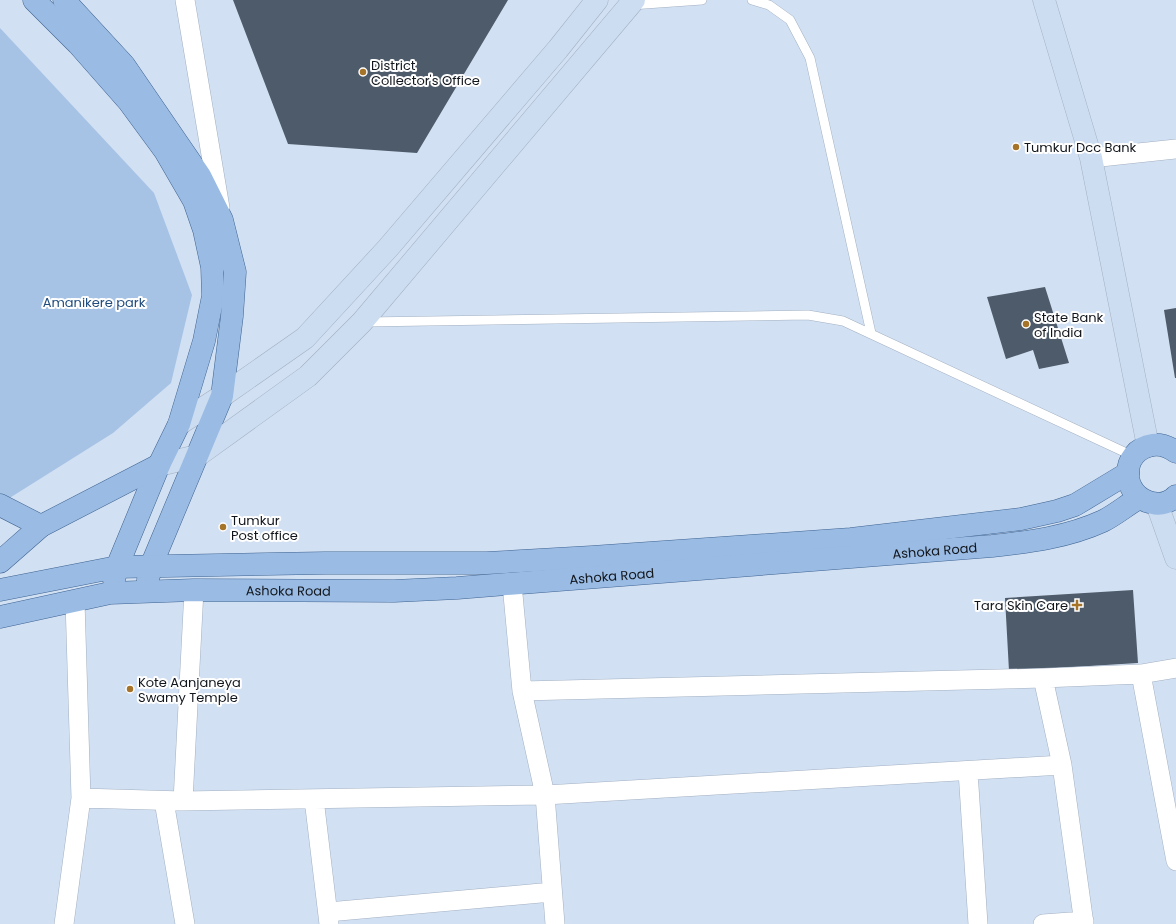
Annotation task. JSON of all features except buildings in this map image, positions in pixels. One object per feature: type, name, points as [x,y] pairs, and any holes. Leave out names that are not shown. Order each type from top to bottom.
[{"type":"main road","points":[[34,0],[78,44],[133,108],[165,151],[194,202],[213,225],[213,296],[204,341],[179,424],[159,465],[117,566],[110,593]]},
{"type":"main road","points":[[64,0],[124,65],[200,176],[213,225],[235,272],[232,316],[222,396],[151,566],[145,592]]},
{"type":"main road","points":[[179,424],[306,338],[388,248],[553,55],[597,0]]},
{"type":"main road","points":[[1044,0],[1091,158],[1154,452],[1129,483],[1133,491],[1157,499],[1176,558]]},
{"type":"main road","points":[[0,562],[41,526],[159,465],[197,456],[308,376],[362,322],[631,3]]},
{"type":"main road","name":"Ashoka Road","points":[[0,590],[117,566],[325,563],[487,563],[851,539],[1022,519],[1057,511],[1075,505],[1154,452]]},
{"type":"main road","name":"Ashoka Road","points":[[0,617],[110,593],[194,590],[394,591],[512,584],[1032,542],[1074,532],[1157,499]]},
{"type":"main road","points":[[4,506],[41,526]]},
{"type":"street","points":[[185,0],[213,225]]},
{"type":"street","points":[[1091,158],[1176,149]]},
{"type":"street","points":[[512,584],[522,691],[545,795],[555,924]]},
{"type":"street","points":[[183,801],[194,590]]},
{"type":"street","points":[[64,924],[81,798],[75,601]]},
{"type":"street","points":[[522,691],[1044,678],[1141,674],[1176,668]]},
{"type":"street","points":[[1141,674],[1176,861]]},
{"type":"street","points":[[1044,678],[1062,765],[1084,923],[1044,924]]},
{"type":"street","points":[[81,798],[183,801],[545,795],[1062,765]]},
{"type":"street","points":[[968,771],[978,924]]},
{"type":"street","points":[[314,799],[329,918],[552,892]]},
{"type":"street","points":[[164,801],[185,924]]},
{"type":"lane","points":[[631,3],[702,0]]},
{"type":"lane","points":[[752,0],[769,5],[790,20],[810,58],[872,333]]},
{"type":"lane","points":[[362,322],[808,315],[843,320],[1154,452]]},
{"type":"green space","name":"Amanikere park","points":[[0,28],[154,193],[192,295],[171,383],[113,433],[0,504]]},
{"type":"place","name":"District Collector's Office","points":[[363,72]]},
{"type":"place","name":"Tumkur Dcc Bank","points":[[1016,147]]},
{"type":"place","name":"State Bank of India","points":[[1026,324]]},
{"type":"place","name":"Tumkur Post office","points":[[223,527]]},
{"type":"place","name":"Tara Skin Care","points":[[1077,605]]},
{"type":"place","name":"Kote Aanjaneya Swamy Temple","points":[[130,689]]}]
